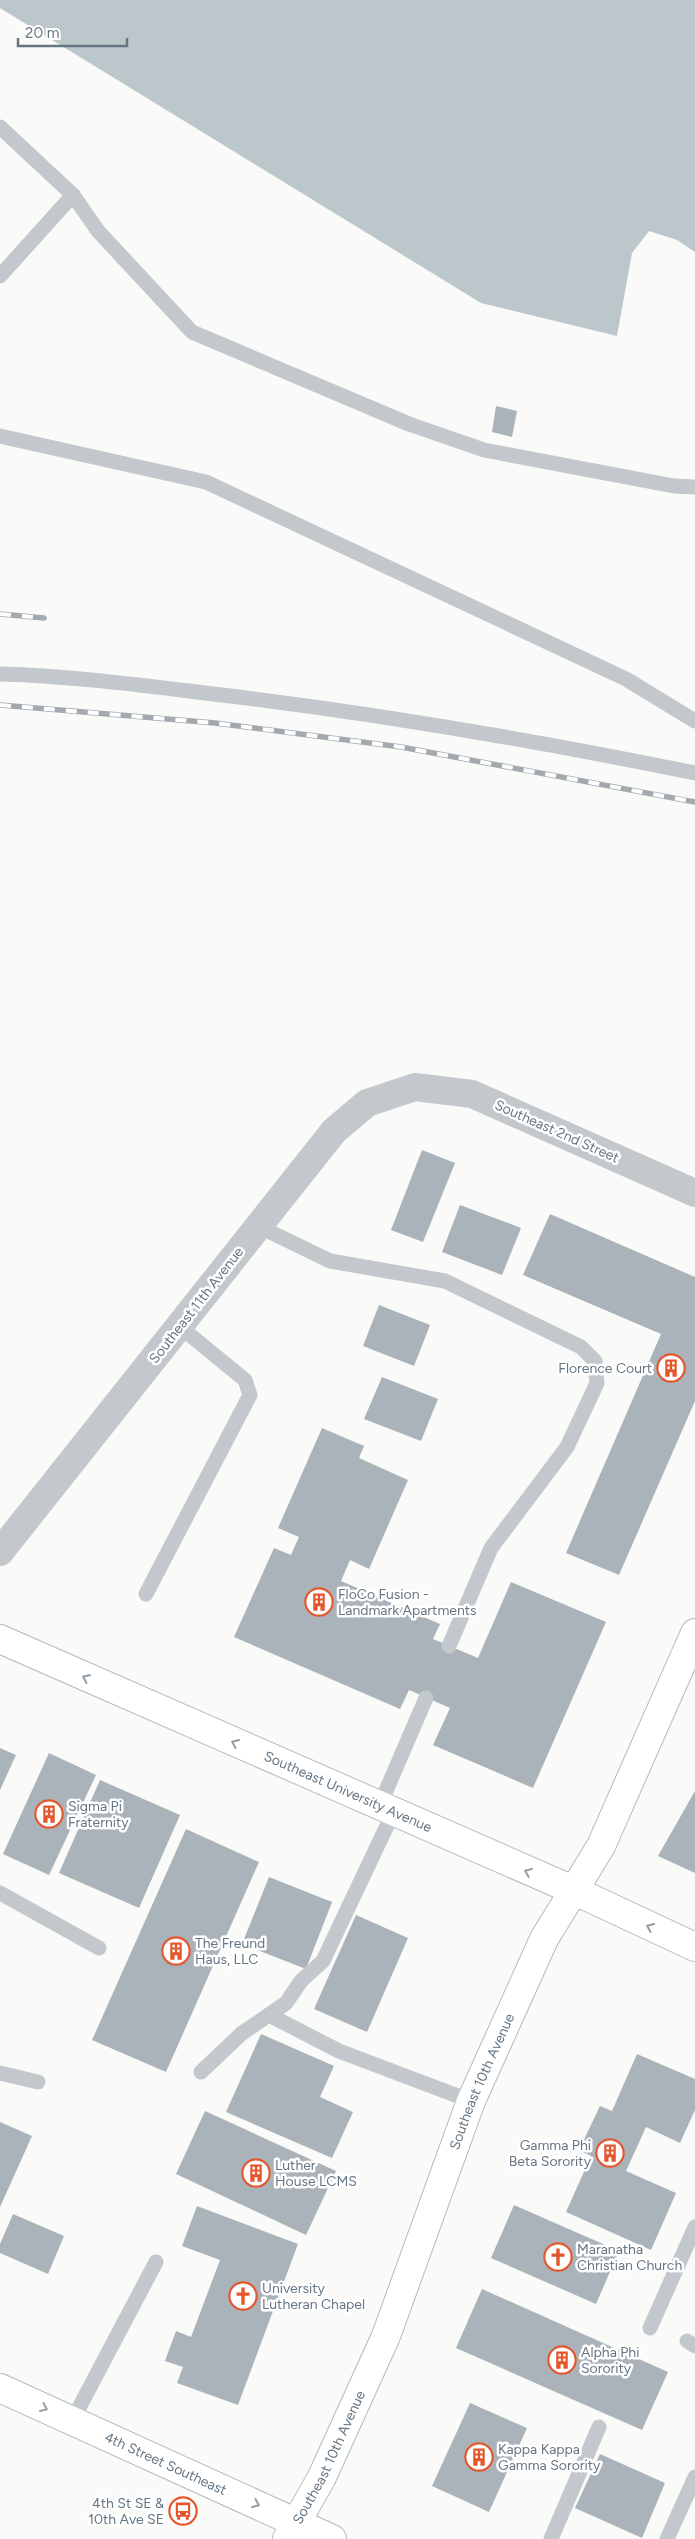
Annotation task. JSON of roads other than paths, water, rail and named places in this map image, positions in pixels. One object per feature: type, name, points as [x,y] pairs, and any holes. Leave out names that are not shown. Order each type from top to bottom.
[{"type":"main road","name":"Southeast 10th Avenue","points":[[291,2531],[322,2477],[386,2336],[471,2101],[544,1939],[601,1846],[695,1634]]},
{"type":"main road","name":"Southeast University Avenue","points":[[0,1640],[573,1890],[695,1947]]},
{"type":"main road","name":"4th Street Southeast","points":[[0,2388],[72,2420],[291,2531],[332,2539]]},
{"type":"street","name":"Southeast 2nd Street","points":[[415,1087],[472,1094],[695,1193]]},
{"type":"street","name":"Southeast 11th Avenue","points":[[0,1552],[334,1131],[367,1103],[415,1087]]},
{"type":"lane","points":[[0,127],[73,195],[98,231],[192,332],[409,424],[484,450],[674,486],[695,487]]},
{"type":"lane","points":[[0,276],[73,195]]},
{"type":"lane","points":[[0,436],[206,482],[626,679],[695,721]]},
{"type":"lane","points":[[0,674],[91,679],[341,709],[592,752],[695,773]]},
{"type":"lane","points":[[258,1226],[330,1261],[445,1281],[581,1347],[595,1361],[597,1383],[567,1447],[491,1548],[449,1646]]},
{"type":"lane","points":[[146,1594],[250,1395],[246,1380],[179,1326]]},
{"type":"lane","points":[[201,2072],[241,2034],[286,2003],[301,1981],[323,1960],[386,1810],[426,1698]]},
{"type":"lane","points":[[0,1893],[99,1948]]},
{"type":"lane","points":[[269,2015],[339,2051],[471,2101]]},
{"type":"lane","points":[[0,2073],[38,2082]]},
{"type":"lane","points":[[650,2328],[695,2226]]},
{"type":"lane","points":[[72,2420],[156,2262]]},
{"type":"lane","points":[[551,2539],[599,2428]]},
{"type":"lane","points":[[667,2539],[695,2477]]},
{"type":"railway","points":[[0,614],[44,618]]},
{"type":"railway","points":[[0,705],[215,723],[401,747],[695,802]]},
{"type":"place","name":"Florence Court","points":[[671,1368]]},
{"type":"place","name":"FloCo Fusion - Landmark Apartments","points":[[319,1602]]},
{"type":"place","name":"Sigma Pi Fraternity","points":[[49,1814]]},
{"type":"place","name":"The Freund Haus, LLC","points":[[176,1951]]},
{"type":"place","name":"Gamma Phi Beta Sorority","points":[[610,2153]]},
{"type":"place","name":"Luther House LCMS","points":[[256,2173]]},
{"type":"place","name":"Maranatha Christian Church","points":[[558,2257]]},
{"type":"place","name":"University Lutheran Chapel","points":[[243,2296]]},
{"type":"place","name":"Alpha Phi Sorority","points":[[562,2360]]},
{"type":"place","name":"Kappa Kappa Gamma Sorority","points":[[479,2457]]},
{"type":"place","name":"4th St SE & 10th Ave SE","points":[[183,2511]]}]
